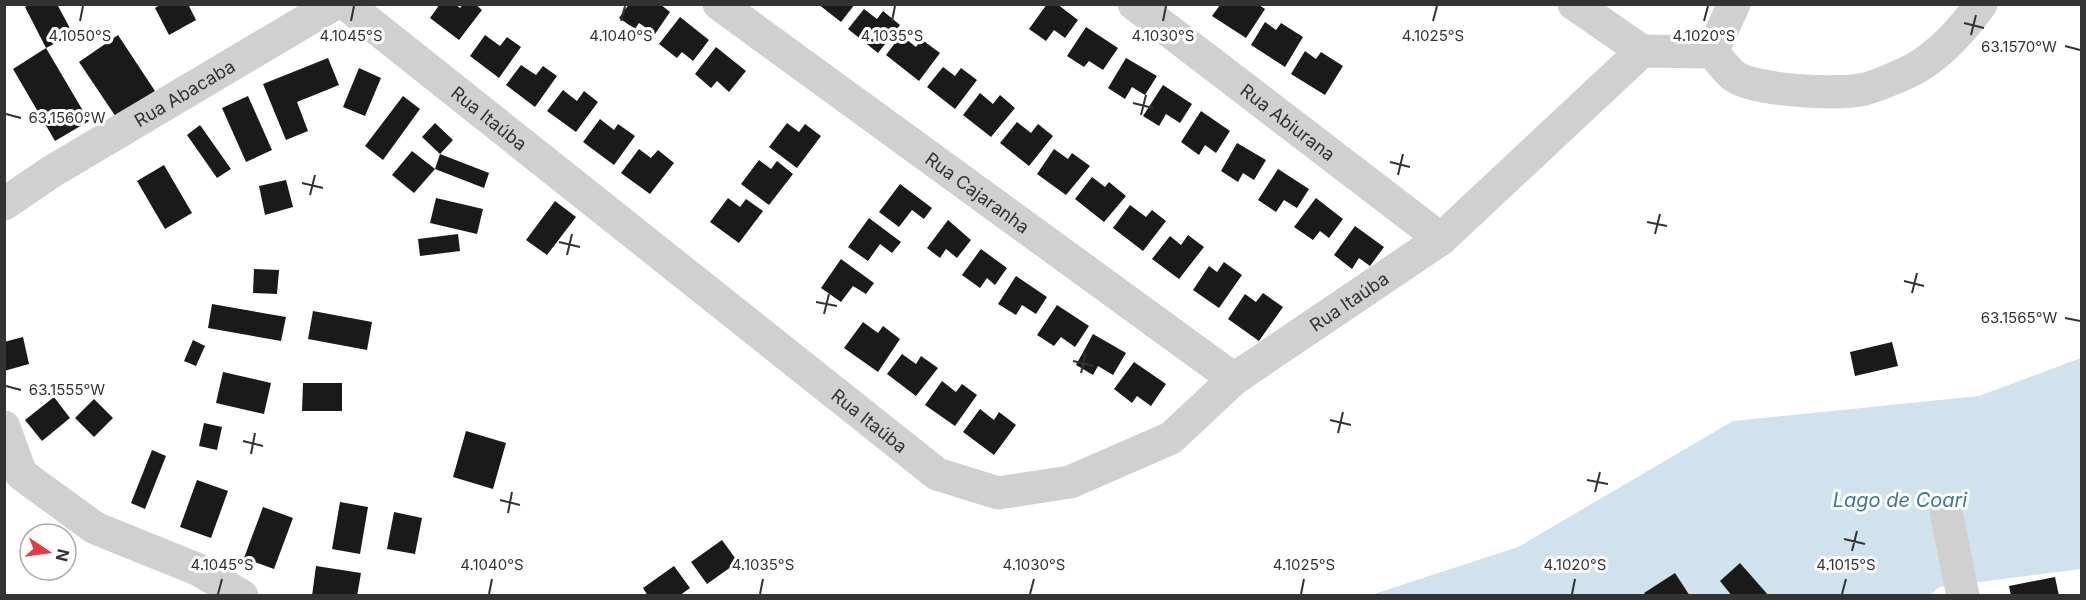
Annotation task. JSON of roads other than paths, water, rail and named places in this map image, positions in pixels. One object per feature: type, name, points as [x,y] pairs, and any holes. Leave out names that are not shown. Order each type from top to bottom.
[{"type":"street","name":"Rua Abacaba","points":[[4,204],[51,172],[334,4]]},
{"type":"street","name":"Rua Itaúba","points":[[346,4],[937,474],[998,493],[1070,482],[1172,438],[1234,378],[1440,238],[1642,51]]},
{"type":"street","name":"Rua Cajaranha","points":[[719,4],[1234,378]]},
{"type":"street","name":"Rua Abiurana","points":[[1134,4],[1440,238]]},
{"type":"street","points":[[1574,4],[1642,51],[1712,52],[1734,76],[1754,83],[1804,91],[1864,89],[1915,69],[1942,50],[1982,4]]},
{"type":"street","points":[[1712,52],[1734,4]]},
{"type":"street","points":[[4,427],[21,474],[96,528],[200,570],[242,596]]},
{"type":"street","points":[[1946,512],[1963,596]]},
{"type":"water","name":"Lago de Coari","points":[[2081,358],[2081,569],[1939,587],[1929,596],[1368,596],[1518,547],[1733,421],[1979,396]]}]
